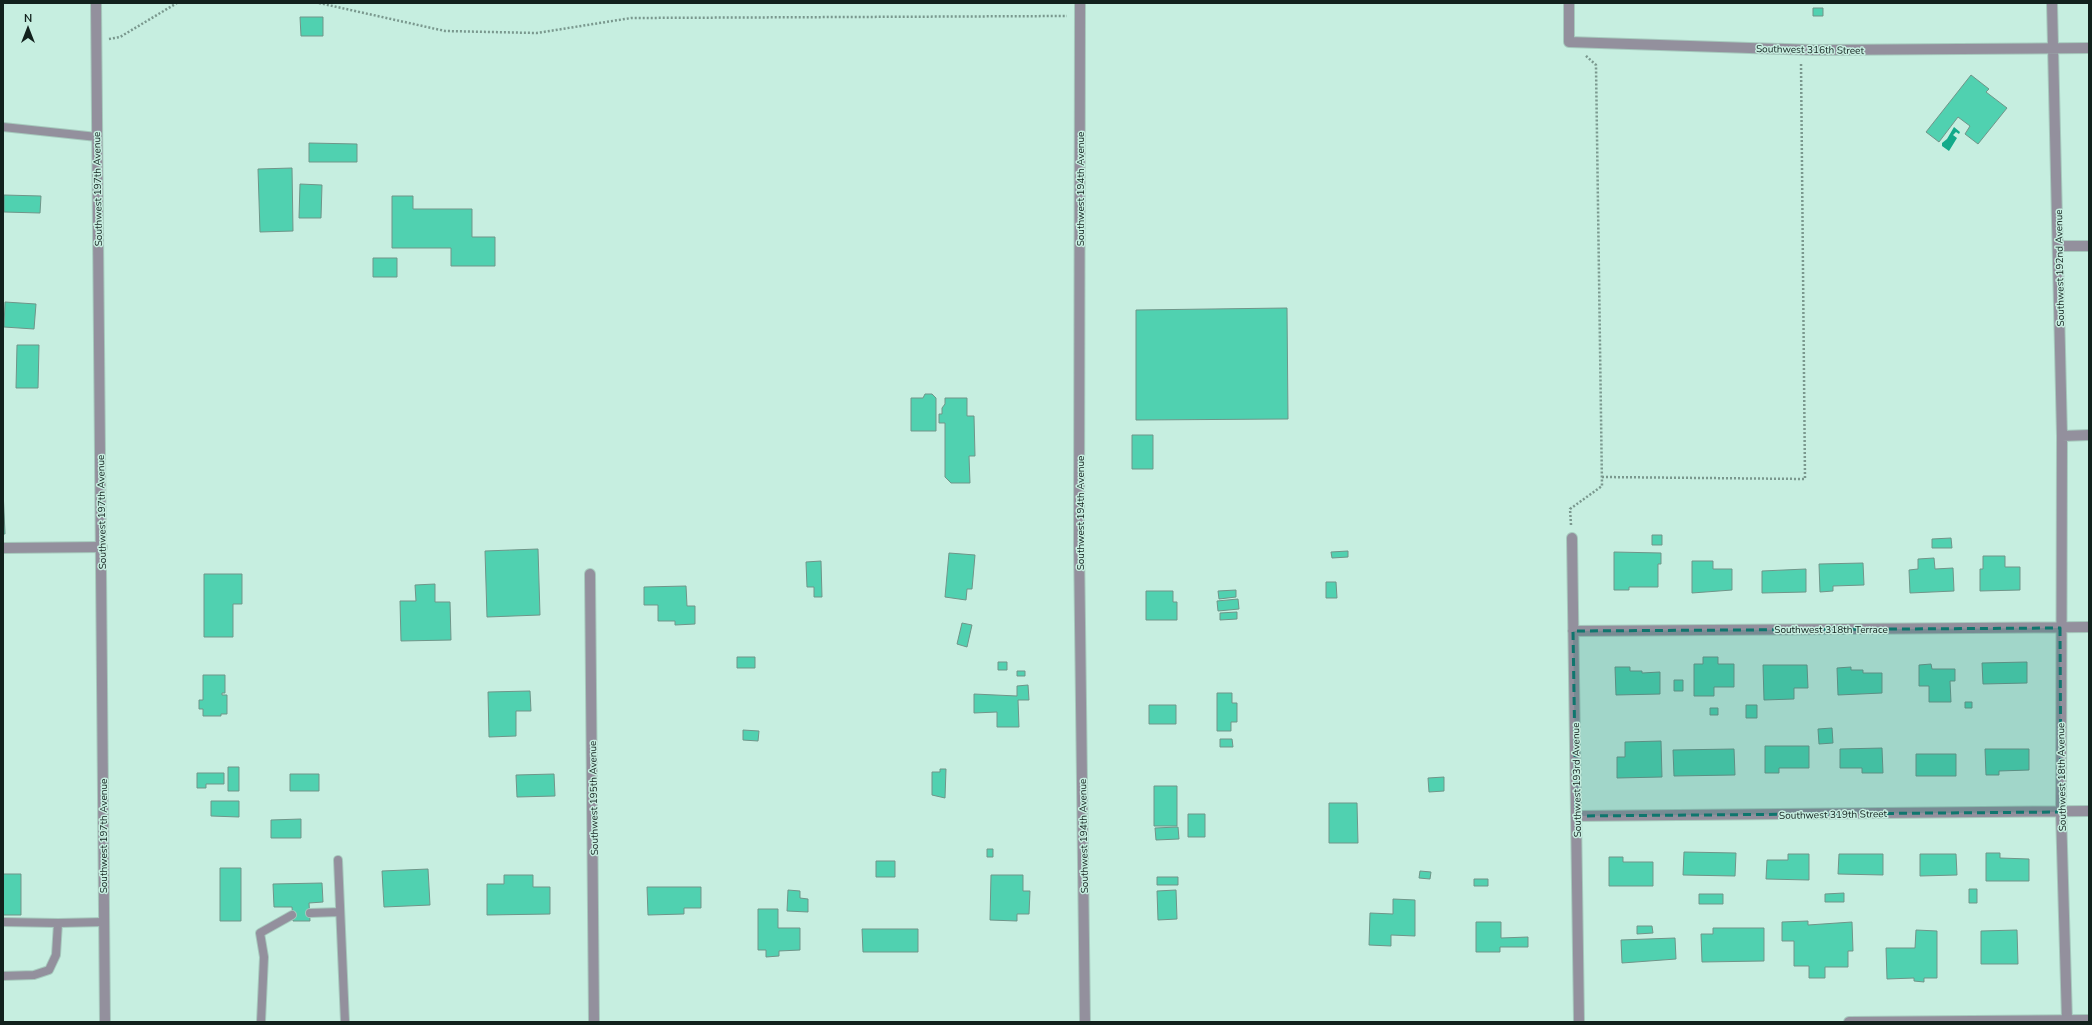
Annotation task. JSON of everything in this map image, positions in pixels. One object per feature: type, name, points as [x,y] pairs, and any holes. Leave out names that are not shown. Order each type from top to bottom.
[{"type":"street","name":"Southwest 197th Avenue","points":[[96,3],[105,1022]]},
{"type":"street","name":"Southwest 194th Avenue","points":[[1080,3],[1079,544],[1085,1022]]},
{"type":"street","points":[[1569,3],[1569,42]]},
{"type":"street","name":"Southwest 192nd Avenue","points":[[2052,3],[2059,246],[2063,532]]},
{"type":"street","name":"Southwest 316th Street","points":[[1569,42],[1801,50],[2089,48]]},
{"type":"street","points":[[2059,246],[2089,246]]},
{"type":"street","points":[[2062,436],[2089,435]]},
{"type":"street","name":"Southwest 18th Avenue","points":[[2063,532],[2060,628],[2061,812],[2067,1021]]},
{"type":"street","name":"Southwest 193rd Avenue","points":[[1572,538],[1579,1022]]},
{"type":"street","points":[[3,548],[102,547]]},
{"type":"street","name":"Southwest 195th Avenue","points":[[590,574],[594,1022]]},
{"type":"street","name":"Southwest 318th Terrace","points":[[1573,631],[2089,627]]},
{"type":"street","name":"Southwest 319th Street","points":[[1576,816],[2089,811]]},
{"type":"street","points":[[1849,1022],[2089,1020]]},
{"type":"lane","points":[[3,127],[97,137]]},
{"type":"lane","points":[[338,860],[345,1022]]},
{"type":"lane","points":[[310,913],[340,912]]},
{"type":"lane","points":[[261,1022],[264,957],[260,933],[292,915]]},
{"type":"lane","points":[[3,922],[104,922]]},
{"type":"lane","points":[[3,976],[34,975],[48,970],[56,955],[58,923]]},
{"type":"path","points":[[96,43],[120,37],[177,3]]},
{"type":"path","points":[[319,3],[445,31],[529,33],[631,18],[1080,16]]},
{"type":"path","points":[[1569,42],[1596,65],[1602,477],[1602,486],[1570,509],[1572,538]]},
{"type":"path","points":[[1602,477],[1805,479],[1801,50]]},
{"type":"highlighted area","points":[[2060,628],[2061,812],[1576,816],[1573,631]]},
{"type":"shaded area","points":[[1954,127],[1960,132],[1959,134],[1956,132],[1953,135],[1957,138],[1949,151],[1942,146],[1942,143],[1947,139]]},
{"type":"building","points":[[1813,8],[1823,8],[1823,16],[1813,16]]},
{"type":"building","points":[[300,17],[323,17],[323,36],[301,36]]},
{"type":"building","points":[[1971,75],[1989,89],[1986,92],[2007,108],[1978,144],[1965,134],[1970,126],[1958,117],[1939,142],[1926,132]]},
{"type":"building","points":[[309,143],[357,144],[357,162],[309,162]]},
{"type":"building","points":[[292,168],[293,231],[260,232],[258,169]]},
{"type":"building","points":[[300,184],[322,185],[321,218],[299,218]]},
{"type":"building","points":[[4,195],[41,196],[40,213],[4,212]]},
{"type":"building","points":[[392,196],[413,196],[413,209],[472,209],[472,237],[495,237],[495,266],[451,266],[451,248],[392,248]]},
{"type":"building","points":[[373,258],[397,258],[397,277],[373,277]]},
{"type":"building","points":[[5,302],[36,304],[34,329],[4,327]]},
{"type":"building","points":[[1287,308],[1288,419],[1136,420],[1136,310]]},
{"type":"building","points":[[17,345],[39,345],[38,388],[16,388]]},
{"type":"building","points":[[925,394],[932,394],[936,398],[936,431],[911,431],[911,398],[923,398]]},
{"type":"building","points":[[945,398],[967,398],[967,416],[974,416],[975,456],[969,456],[970,483],[951,483],[945,477],[945,423],[939,423],[939,414],[942,414]]},
{"type":"building","points":[[1132,435],[1153,435],[1153,469],[1132,469]]},
{"type":"building","points":[[3,490],[5,534],[3,534]]},
{"type":"building","points":[[1652,535],[1662,535],[1662,545],[1652,545]]},
{"type":"building","points":[[1951,538],[1952,548],[1932,548],[1932,539]]},
{"type":"building","points":[[538,549],[540,615],[487,617],[485,551]]},
{"type":"building","points":[[1348,551],[1348,557],[1332,558],[1331,552]]},
{"type":"building","points":[[1614,552],[1661,553],[1661,564],[1658,564],[1658,587],[1629,587],[1629,590],[1614,590]]},
{"type":"building","points":[[949,553],[975,555],[972,589],[967,589],[966,600],[945,597]]},
{"type":"building","points":[[1983,556],[2005,556],[2005,567],[2020,567],[2020,590],[1980,591],[1980,569],[1983,569]]},
{"type":"building","points":[[1934,558],[1935,569],[1953,568],[1954,591],[1910,593],[1909,570],[1918,569],[1918,559]]},
{"type":"building","points":[[821,561],[822,597],[814,597],[814,587],[807,587],[806,562]]},
{"type":"building","points":[[1692,561],[1713,561],[1713,569],[1732,569],[1732,590],[1692,593]]},
{"type":"building","points":[[1863,563],[1864,585],[1833,586],[1833,591],[1820,592],[1819,564]]},
{"type":"building","points":[[1806,569],[1806,592],[1762,593],[1762,571]]},
{"type":"building","points":[[204,574],[242,574],[242,604],[233,604],[233,637],[204,637]]},
{"type":"building","points":[[1326,582],[1336,582],[1337,598],[1326,598]]},
{"type":"building","points":[[435,584],[435,602],[450,602],[451,640],[401,641],[400,601],[416,601],[415,585]]},
{"type":"building","points":[[686,586],[687,606],[695,606],[695,624],[675,625],[675,621],[658,621],[658,605],[644,605],[644,587]]},
{"type":"building","points":[[1236,590],[1236,597],[1219,599],[1218,591]]},
{"type":"building","points":[[1146,591],[1173,591],[1173,602],[1177,602],[1177,620],[1146,620]]},
{"type":"building","points":[[1238,599],[1239,609],[1218,611],[1217,601]]},
{"type":"building","points":[[1237,612],[1237,619],[1220,620],[1220,613]]},
{"type":"building","points":[[962,623],[972,625],[967,647],[957,644]]},
{"type":"building","points":[[737,657],[755,657],[755,668],[737,668]]},
{"type":"building","points":[[1703,657],[1718,657],[1718,664],[1734,664],[1734,687],[1714,687],[1714,696],[1694,696],[1694,664],[1703,664]]},
{"type":"building","points":[[998,662],[1007,662],[1007,670],[998,670]]},
{"type":"building","points":[[2027,662],[2027,683],[1983,684],[1982,663]]},
{"type":"building","points":[[1931,664],[1932,669],[1955,669],[1955,681],[1950,681],[1951,702],[1929,702],[1929,686],[1919,686],[1919,665]]},
{"type":"building","points":[[1763,665],[1807,665],[1808,688],[1794,688],[1794,699],[1764,700]]},
{"type":"building","points":[[1615,667],[1630,667],[1630,671],[1642,671],[1642,673],[1660,672],[1660,694],[1616,695]]},
{"type":"building","points":[[1851,667],[1851,670],[1863,670],[1863,673],[1882,673],[1882,693],[1838,695],[1837,668]]},
{"type":"building","points":[[1017,671],[1025,671],[1025,676],[1017,676]]},
{"type":"building","points":[[203,675],[225,675],[225,693],[222,693],[222,695],[227,695],[227,714],[221,714],[221,716],[203,716],[203,709],[199,709],[199,700],[203,700]]},
{"type":"building","points":[[1674,680],[1683,680],[1683,691],[1674,691]]},
{"type":"building","points":[[1028,685],[1029,700],[1018,700],[1019,727],[997,727],[997,712],[974,713],[974,694],[1017,696],[1017,686]]},
{"type":"building","points":[[530,691],[531,711],[516,711],[516,736],[489,737],[488,692]]},
{"type":"building","points":[[1217,693],[1232,693],[1232,703],[1237,703],[1237,722],[1231,722],[1231,731],[1217,731]]},
{"type":"building","points":[[1965,702],[1972,702],[1972,708],[1965,708]]},
{"type":"building","points":[[1149,705],[1176,705],[1176,724],[1149,724]]},
{"type":"building","points":[[1746,705],[1757,705],[1757,718],[1746,718]]},
{"type":"building","points":[[1710,708],[1718,708],[1718,715],[1710,715]]},
{"type":"building","points":[[1832,728],[1833,743],[1819,744],[1818,729]]},
{"type":"building","points":[[743,730],[759,731],[758,741],[743,740]]},
{"type":"building","points":[[1220,739],[1232,739],[1233,747],[1220,747]]},
{"type":"building","points":[[1661,741],[1662,777],[1617,778],[1617,757],[1625,757],[1625,742]]},
{"type":"building","points":[[1765,746],[1809,746],[1809,768],[1779,768],[1779,773],[1765,773]]},
{"type":"building","points":[[1882,748],[1883,773],[1862,773],[1862,768],[1840,768],[1840,749]]},
{"type":"building","points":[[1734,749],[1735,775],[1674,776],[1673,750]]},
{"type":"building","points":[[1985,749],[2029,749],[2029,770],[1999,771],[1999,775],[1986,775]]},
{"type":"building","points":[[1916,754],[1956,754],[1956,776],[1916,776]]},
{"type":"building","points":[[228,767],[239,767],[239,791],[228,791]]},
{"type":"building","points":[[940,769],[946,769],[945,798],[932,795],[932,772],[940,772]]},
{"type":"building","points":[[197,773],[224,773],[224,784],[206,784],[206,788],[197,788]]},
{"type":"building","points":[[290,774],[319,774],[319,791],[290,791]]},
{"type":"building","points":[[554,774],[555,796],[517,797],[516,775]]},
{"type":"building","points":[[1444,777],[1444,791],[1429,792],[1428,778]]},
{"type":"building","points":[[1154,786],[1177,786],[1177,826],[1154,826]]},
{"type":"building","points":[[211,801],[239,801],[239,817],[211,816]]},
{"type":"building","points":[[1329,803],[1357,803],[1358,843],[1329,843]]},
{"type":"building","points":[[1188,814],[1205,814],[1205,837],[1188,837]]},
{"type":"building","points":[[301,819],[301,838],[271,838],[271,820]]},
{"type":"building","points":[[1178,827],[1179,839],[1156,840],[1155,828]]},
{"type":"building","points":[[987,849],[993,849],[993,857],[987,857]]},
{"type":"building","points":[[1684,852],[1736,853],[1735,876],[1683,875]]},
{"type":"building","points":[[1986,853],[2000,853],[2000,858],[2029,859],[2029,881],[1986,881]]},
{"type":"building","points":[[1788,854],[1809,854],[1809,880],[1766,879],[1767,860],[1788,860]]},
{"type":"building","points":[[1839,854],[1883,854],[1883,875],[1838,874]]},
{"type":"building","points":[[1920,854],[1956,854],[1957,875],[1920,876]]},
{"type":"building","points":[[1609,857],[1623,857],[1623,862],[1653,862],[1653,886],[1609,886]]},
{"type":"building","points":[[876,861],[895,861],[895,877],[876,877]]},
{"type":"building","points":[[220,868],[241,868],[241,921],[220,921]]},
{"type":"building","points":[[428,869],[430,905],[384,907],[382,871]]},
{"type":"building","points":[[1420,871],[1431,872],[1430,879],[1419,878]]},
{"type":"building","points":[[3,874],[21,874],[21,915],[3,915]]},
{"type":"building","points":[[504,875],[533,875],[533,887],[550,887],[550,914],[487,915],[487,884],[504,884]]},
{"type":"building","points":[[991,875],[1023,875],[1023,891],[1030,891],[1029,914],[1017,914],[1017,921],[990,920]]},
{"type":"building","points":[[1157,877],[1178,877],[1178,885],[1157,885]]},
{"type":"building","points":[[1474,879],[1488,879],[1488,886],[1474,886]]},
{"type":"building","points":[[322,883],[323,902],[309,903],[310,921],[293,921],[292,907],[274,907],[273,884]]},
{"type":"building","points":[[647,887],[701,887],[701,908],[684,908],[684,914],[648,915]]},
{"type":"building","points":[[1969,889],[1977,889],[1977,903],[1969,903]]},
{"type":"building","points":[[788,890],[800,891],[800,898],[808,899],[808,912],[787,911]]},
{"type":"building","points":[[1176,890],[1177,919],[1158,920],[1157,891]]},
{"type":"building","points":[[1844,893],[1844,902],[1825,902],[1825,894]]},
{"type":"building","points":[[1699,894],[1723,894],[1723,904],[1699,904]]},
{"type":"building","points":[[1393,899],[1415,900],[1415,936],[1391,935],[1391,946],[1369,945],[1370,913],[1393,914]]},
{"type":"building","points":[[758,909],[778,909],[778,928],[800,928],[800,950],[779,951],[779,956],[766,957],[766,950],[758,950]]},
{"type":"building","points":[[1808,921],[1808,925],[1852,922],[1853,951],[1848,951],[1848,967],[1825,967],[1825,978],[1809,978],[1809,966],[1794,966],[1794,941],[1782,941],[1782,922]]},
{"type":"building","points":[[1476,922],[1501,922],[1501,938],[1528,937],[1528,947],[1500,947],[1500,952],[1476,952]]},
{"type":"building","points":[[1637,926],[1652,926],[1653,933],[1637,934]]},
{"type":"building","points":[[1713,928],[1764,928],[1764,961],[1702,962],[1701,934],[1713,934]]},
{"type":"building","points":[[862,929],[918,929],[918,952],[863,952]]},
{"type":"building","points":[[1916,930],[1937,931],[1937,978],[1924,978],[1924,982],[1914,981],[1914,978],[1887,979],[1886,948],[1915,948]]},
{"type":"building","points":[[2017,930],[2018,964],[1981,964],[1981,931]]},
{"type":"building","points":[[1675,938],[1676,959],[1622,963],[1621,940]]}]
